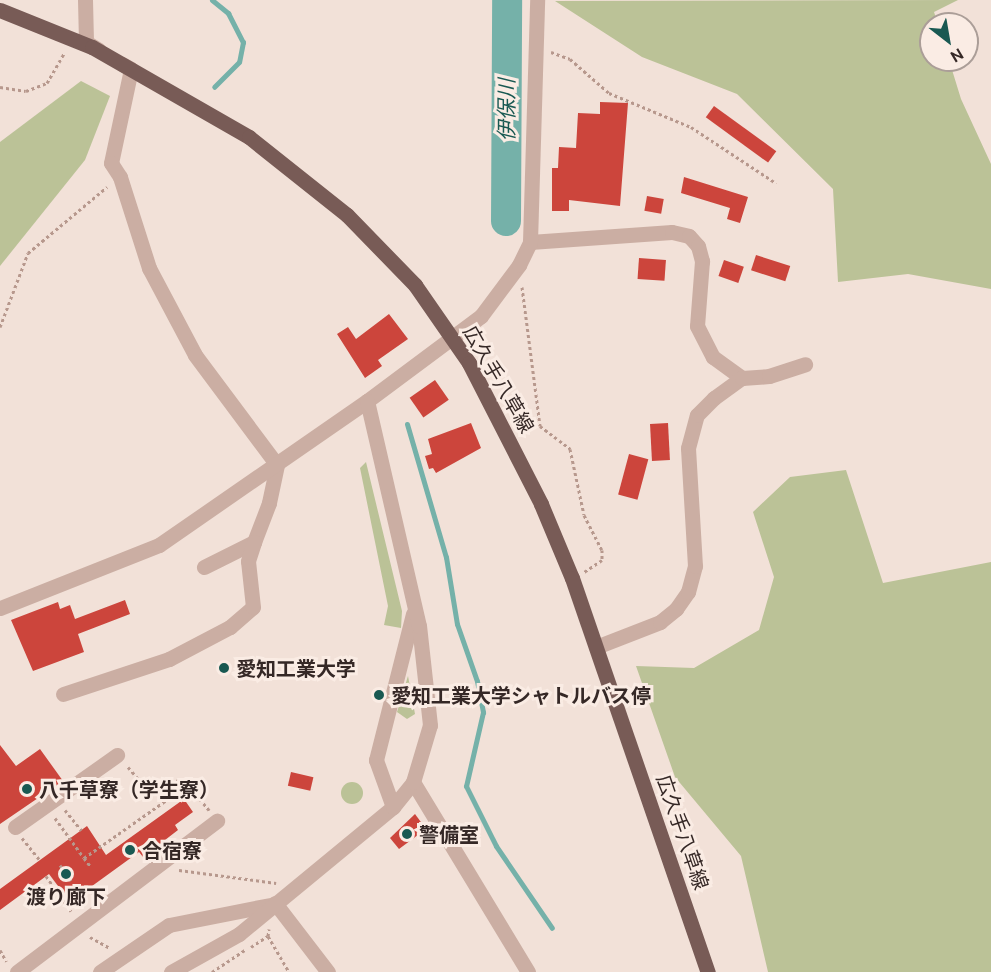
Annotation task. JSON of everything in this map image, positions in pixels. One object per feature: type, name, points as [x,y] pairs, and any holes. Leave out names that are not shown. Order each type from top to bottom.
[{"type":"main road","name":"広久手八草線","points":[[0,10],[70,37],[249,137],[347,215],[415,285],[453,338],[500,417],[572,578],[708,972]]},
{"type":"street","points":[[85,0],[86,42],[130,69],[111,163],[120,177],[149,268],[170,311],[222,396],[277,465]]},
{"type":"street","points":[[0,608],[159,545],[367,401],[481,316],[519,265],[530,242],[537,0]]},
{"type":"street","points":[[530,242],[672,232],[689,236],[698,246],[702,261],[697,326],[713,357],[742,378]]},
{"type":"street","points":[[596,647],[660,622],[676,609],[688,592],[695,566],[688,448],[697,416],[714,398],[742,378],[769,376],[805,364]]},
{"type":"street","points":[[171,972],[239,934],[393,807],[413,782],[430,725],[415,607],[367,401]]},
{"type":"street","points":[[63,694],[169,659],[230,627],[253,607],[248,561],[269,503],[277,465]]},
{"type":"street","points":[[204,567],[254,542]]},
{"type":"street","points":[[393,807],[376,760],[415,607]]},
{"type":"street","points":[[15,827],[117,755]]},
{"type":"street","points":[[413,782],[528,972]]},
{"type":"street","points":[[17,972],[217,821]]},
{"type":"street","points":[[100,972],[169,926],[275,903]]},
{"type":"street","points":[[275,903],[328,972]]},
{"type":"path","points":[[0,87],[26,91],[46,83],[70,37]]},
{"type":"path","points":[[535,45],[570,59],[609,93],[691,127],[776,183]]},
{"type":"path","points":[[0,327],[28,253],[120,177]]},
{"type":"path","points":[[519,265],[540,426],[570,449],[584,515],[602,550],[596,566],[572,578]]},
{"type":"path","points":[[117,755],[148,790],[178,780],[188,785],[217,821]]},
{"type":"path","points":[[84,858],[188,785]]},
{"type":"path","points":[[52,802],[81,830]]},
{"type":"path","points":[[52,802],[91,867]]},
{"type":"path","points":[[29,849],[40,860]]},
{"type":"path","points":[[60,865],[71,881]]},
{"type":"path","points":[[156,868],[269,882],[291,889]]},
{"type":"path","points":[[46,876],[83,924],[87,936],[106,944],[119,958]]},
{"type":"path","points":[[212,972],[268,936],[289,972]]},
{"type":"green space","points":[[958,0],[934,12],[919,12],[919,72],[953,72],[961,99],[991,164],[991,289],[908,274],[838,282],[833,189],[737,94],[642,57],[555,1]]},
{"type":"green space","points":[[81,81],[110,96],[85,160],[0,266],[0,142]]},
{"type":"green space","points":[[366,462],[402,611],[401,628],[384,625],[388,606],[360,468]]},
{"type":"green space","points":[[846,470],[883,583],[991,562],[991,972],[768,972],[741,856],[675,777],[636,666],[694,668],[759,630],[774,577],[753,512],[790,477]]},
{"type":"green space","points":[[408,676],[415,714],[407,719],[397,712]]},
{"type":"green space","points":[[352,782],[360,785],[363,793],[360,801],[352,804],[344,801],[341,793],[344,785]]},
{"type":"building","points":[[600,102],[628,103],[620,206],[569,200],[569,211],[552,211],[552,168],[558,168],[559,147],[576,148],[578,113],[600,114]]},
{"type":"building","points":[[714,106],[776,151],[768,163],[706,117]]},
{"type":"building","points":[[684,177],[748,197],[740,223],[727,219],[730,208],[681,193]]},
{"type":"building","points":[[647,196],[664,199],[661,214],[644,211]]},
{"type":"building","points":[[756,255],[790,266],[785,281],[751,270]]},
{"type":"building","points":[[639,258],[666,260],[664,281],[638,279]]},
{"type":"building","points":[[724,260],[744,267],[738,283],[718,276]]},
{"type":"building","points":[[389,314],[408,339],[378,360],[382,366],[365,378],[337,334],[348,327],[356,339]]},
{"type":"building","points":[[435,380],[449,400],[423,417],[410,398]]},
{"type":"building","points":[[471,423],[481,448],[436,473],[433,468],[429,469],[425,456],[432,454],[428,439]]},
{"type":"building","points":[[668,423],[670,460],[652,461],[650,424]]},
{"type":"building","points":[[629,454],[648,459],[637,500],[618,495]]},
{"type":"building","points":[[125,600],[130,614],[78,634],[84,652],[33,671],[11,620],[58,602],[60,609],[70,605],[75,619]]},
{"type":"building","name":"八千草寮（学生寮）","points":[[0,745],[16,766],[40,749],[63,781],[0,824]]},
{"type":"building","points":[[291,772],[313,777],[310,791],[288,786]]},
{"type":"building","points":[[184,799],[193,812],[175,825],[178,830],[143,857],[139,852],[70,902],[49,874],[0,910],[0,889],[87,826],[106,855]]},
{"type":"building","name":"警備室","points":[[415,814],[426,829],[399,849],[390,838]]},
{"type":"waterway","points":[[212,0],[228,13],[243,42],[239,62],[214,87]]},
{"type":"waterway","name":"伊保川","points":[[506,221],[507,0]]},
{"type":"waterway","points":[[407,424],[446,557],[457,624],[477,681],[483,712],[466,786],[496,846],[552,928]]},
{"type":"place","name":"愛知工業大学","points":[[224,668]]},
{"type":"place","name":"愛知工業大学シャトルバス停","points":[[379,695]]},
{"type":"place","name":"八千草寮（学生寮）","points":[[27,789]]},
{"type":"place","name":"警備室","points":[[407,834]]},
{"type":"place","name":"合宿寮","points":[[130,850]]},
{"type":"place","name":"渡り廊下","points":[[66,874]]}]
